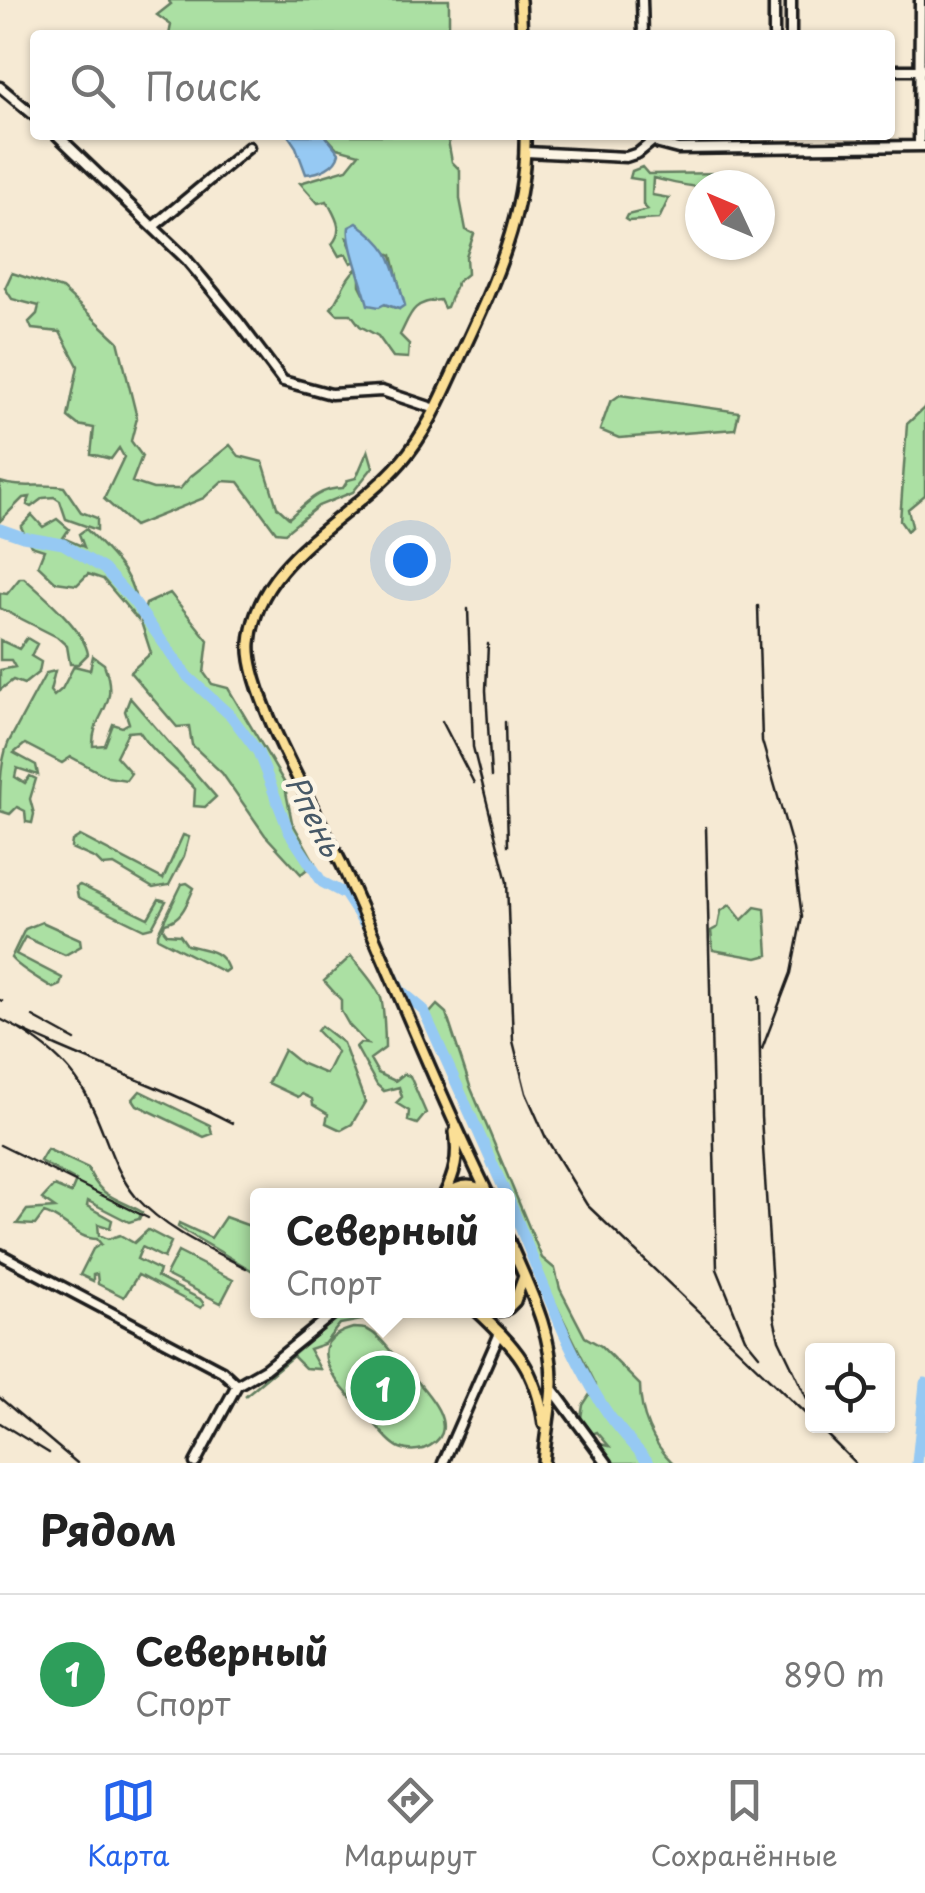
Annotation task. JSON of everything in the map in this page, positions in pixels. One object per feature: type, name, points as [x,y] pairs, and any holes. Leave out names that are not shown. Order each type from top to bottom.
[{"type":"main road","points":[[520,0],[522,30]]},
{"type":"main road","points":[[484,1188],[254,677],[250,645],[258,607],[281,572],[401,462],[436,409],[508,245],[520,204],[525,140]]},
{"type":"main road","points":[[449,1188],[458,1154],[454,1124]]},
{"type":"main road","points":[[515,1256],[548,1344],[552,1384],[542,1463]]},
{"type":"main road","points":[[515,1301],[524,1276]]},
{"type":"main road","points":[[485,1318],[532,1372],[545,1431]]},
{"type":"street","points":[[642,0],[643,30]]},
{"type":"street","points":[[774,0],[774,30]]},
{"type":"street","points":[[791,0],[791,30]]},
{"type":"street","points":[[657,140],[678,149],[922,146],[920,0]]},
{"type":"street","points":[[895,70],[921,70]]},
{"type":"street","points":[[0,87],[30,112]]},
{"type":"street","points":[[62,140],[154,226],[238,320],[283,381],[331,394],[382,391],[436,409]]},
{"type":"street","points":[[526,152],[626,157],[638,153],[650,140]]},
{"type":"street","points":[[774,140],[774,149]]},
{"type":"street","points":[[792,140],[792,149]]},
{"type":"street","points":[[154,226],[249,147]]},
{"type":"street","points":[[0,1254],[222,1371],[237,1385]]},
{"type":"street","points":[[194,1463],[237,1385],[265,1369],[328,1318]]},
{"type":"street","points":[[444,1463],[500,1333]]},
{"type":"street","points":[[552,1384],[563,1406],[608,1463]]},
{"type":"street","points":[[550,1406],[563,1406]]},
{"type":"green space","points":[[168,0],[449,0],[449,30],[170,30],[171,25],[157,15],[171,4]]},
{"type":"green space","points":[[330,140],[448,140],[452,162],[460,170],[466,230],[474,234],[466,257],[467,274],[457,282],[447,307],[440,300],[430,301],[410,315],[400,335],[409,344],[408,358],[393,357],[378,336],[360,326],[351,314],[337,314],[331,308],[356,269],[360,270],[360,285],[367,299],[399,309],[402,297],[392,255],[347,238],[357,261],[351,263],[346,254],[339,256],[332,244],[338,233],[337,223],[327,201],[318,203],[300,183],[347,169],[359,154],[337,148]]},
{"type":"green space","points":[[642,167],[648,174],[685,174],[685,185],[653,178],[652,195],[669,198],[659,219],[625,219],[648,210],[643,205],[643,180],[630,178],[632,171]]},
{"type":"green space","points":[[12,273],[62,289],[118,341],[137,418],[131,441],[142,456],[132,482],[153,489],[180,489],[230,445],[239,456],[263,462],[277,507],[289,518],[314,497],[343,488],[348,480],[356,478],[368,450],[373,467],[353,492],[318,506],[285,533],[276,532],[239,482],[222,481],[204,498],[134,526],[104,499],[124,457],[119,448],[111,459],[91,454],[94,428],[78,425],[68,417],[78,366],[60,332],[32,329],[29,322],[39,306],[12,299],[5,288]]},
{"type":"green space","points":[[620,395],[739,412],[735,429],[619,438],[600,430],[610,402]]},
{"type":"green space","points":[[925,407],[925,495],[908,509],[912,526],[907,531],[900,521],[907,424]]},
{"type":"green space","points":[[0,482],[64,487],[81,512],[97,518],[97,530],[66,519],[60,501],[54,497],[43,498],[31,507],[27,505],[30,497],[23,498],[0,521]]},
{"type":"green space","points":[[32,515],[43,527],[57,519],[69,529],[63,538],[84,547],[79,534],[86,529],[129,580],[138,620],[103,579],[88,574],[77,585],[56,582],[38,565],[44,550],[31,546],[21,527]]},
{"type":"green space","points":[[20,578],[52,603],[79,634],[88,654],[78,664],[70,664],[67,646],[57,637],[0,608],[0,593],[7,594]]},
{"type":"green space","points":[[170,593],[208,640],[204,673],[212,684],[228,688],[284,782],[292,822],[315,863],[301,874],[265,835],[222,773],[192,745],[189,726],[177,727],[130,672],[151,653],[141,622],[146,604]]},
{"type":"green space","points":[[27,638],[37,644],[31,656],[41,662],[39,672],[24,684],[13,680],[0,690],[0,670],[15,667],[11,660],[0,660],[0,640],[19,649]]},
{"type":"green space","points":[[93,656],[104,664],[109,691],[93,746],[105,745],[113,724],[122,727],[129,723],[125,711],[130,698],[216,797],[205,807],[194,806],[195,789],[139,731],[128,732],[116,756],[131,773],[126,780],[108,777],[71,757],[62,763],[25,744],[14,753],[36,765],[38,775],[17,768],[15,777],[25,783],[30,776],[36,779],[30,799],[32,823],[26,822],[25,811],[17,807],[10,814],[0,811],[8,743],[46,673],[55,671],[50,691],[54,696],[74,666],[90,670]]},
{"type":"green space","points":[[183,835],[189,837],[184,856],[169,885],[153,888],[114,865],[103,866],[71,848],[72,841],[80,836],[163,879]]},
{"type":"green space","points":[[182,884],[194,888],[186,905],[163,929],[167,934],[180,935],[187,945],[217,954],[228,969],[224,972],[158,938]]},
{"type":"green space","points":[[80,885],[148,918],[159,899],[166,901],[152,927],[144,929],[78,897],[76,887]]},
{"type":"green space","points":[[730,905],[742,920],[755,907],[765,909],[768,955],[757,958],[713,950],[711,931],[718,927],[721,911]]},
{"type":"green space","points":[[42,922],[80,939],[81,946],[65,955],[25,937],[16,954],[62,978],[60,985],[53,988],[11,958],[25,929]]},
{"type":"green space","points":[[351,956],[382,1002],[385,1048],[370,1059],[378,1073],[395,1081],[404,1074],[410,1076],[426,1113],[417,1124],[408,1121],[409,1111],[396,1103],[402,1097],[399,1087],[384,1091],[377,1085],[356,1047],[367,1044],[349,1025],[341,1011],[341,1000],[324,981]]},
{"type":"green space","points":[[437,1005],[446,1013],[470,1086],[513,1188],[504,1188],[429,1014]]},
{"type":"green space","points":[[321,1026],[343,1043],[365,1102],[352,1124],[341,1130],[326,1123],[328,1114],[313,1105],[312,1099],[268,1083],[284,1050],[300,1063],[326,1074],[337,1052],[317,1031]]},
{"type":"green space","points":[[140,1091],[210,1125],[212,1134],[204,1137],[137,1105],[133,1099]]},
{"type":"green space","points":[[47,1149],[88,1168],[103,1191],[142,1212],[139,1219],[129,1222],[88,1201],[87,1206],[112,1220],[110,1228],[98,1224],[99,1235],[108,1239],[120,1235],[134,1243],[148,1230],[171,1242],[164,1258],[142,1247],[137,1259],[159,1270],[157,1277],[200,1299],[204,1304],[201,1308],[138,1275],[124,1297],[98,1284],[97,1274],[93,1281],[80,1275],[93,1249],[101,1244],[97,1239],[83,1236],[44,1213],[35,1225],[17,1224],[27,1210],[55,1208],[42,1199],[54,1186],[71,1193],[76,1181],[40,1161]]},
{"type":"green space","points":[[515,1194],[542,1258],[555,1269],[560,1289],[585,1337],[601,1346],[640,1385],[649,1427],[673,1463],[612,1463],[598,1447],[609,1446],[597,1432],[589,1435],[580,1424],[583,1405],[596,1385],[515,1212]]},
{"type":"green space","points":[[225,1217],[250,1226],[250,1269],[178,1227],[179,1223],[211,1238]]},
{"type":"green space","points":[[178,1252],[233,1280],[221,1303],[166,1275]]},
{"type":"green space","points":[[337,1318],[367,1318],[340,1324],[324,1344],[309,1349],[320,1369],[305,1368],[293,1356],[245,1396]]},
{"type":"green space","points":[[353,1328],[366,1329],[377,1336],[428,1394],[442,1419],[437,1441],[417,1450],[395,1445],[338,1382],[326,1356],[327,1345],[336,1335]]},
{"type":"water","points":[[291,140],[329,140],[339,153],[326,168],[306,174]]},
{"type":"water","points":[[357,223],[379,241],[390,258],[405,305],[399,309],[385,304],[368,305],[349,234],[349,227]]},
{"type":"waterway","name":"Рпень","points":[[0,529],[63,544],[104,569],[134,602],[187,676],[231,716],[258,752],[289,832],[322,882],[345,894],[364,923]]},
{"type":"waterway","name":"Рпень","points":[[395,979],[400,990],[423,1009],[503,1188]]},
{"type":"waterway","name":"Рпень","points":[[515,1214],[580,1366],[609,1415],[649,1463]]},
{"type":"waterway","name":"Рпень","points":[[917,1463],[925,1383]]},
{"type":"railway","points":[[758,606],[762,741],[793,849],[802,917],[791,973],[762,1049]]},
{"type":"railway","points":[[468,609],[473,747],[507,882],[513,1041],[526,1093],[546,1138],[587,1205],[805,1413]]},
{"type":"railway","points":[[488,644],[486,690],[491,777]]},
{"type":"railway","points":[[442,721],[474,783]]},
{"type":"railway","points":[[505,722],[508,846]]},
{"type":"railway","points":[[706,827],[717,1269],[745,1338],[759,1355]]},
{"type":"railway","points":[[759,997],[761,1117],[774,1318],[779,1340],[805,1394]]},
{"type":"railway","points":[[33,1017],[75,1040]]},
{"type":"railway","points":[[0,1019],[232,1123]]},
{"type":"railway","points":[[19,1029],[53,1054],[75,1077],[119,1171],[136,1197],[174,1229],[246,1268]]},
{"type":"railway","points":[[0,1145],[148,1218]]},
{"type":"railway","points":[[0,1398],[77,1463]]},
{"type":"railway","points":[[0,1423],[49,1453]]},
{"type":"railway","points":[[825,1433],[855,1463]]},
{"type":"place","name":"Северный","points":[[383,1388]]}]
